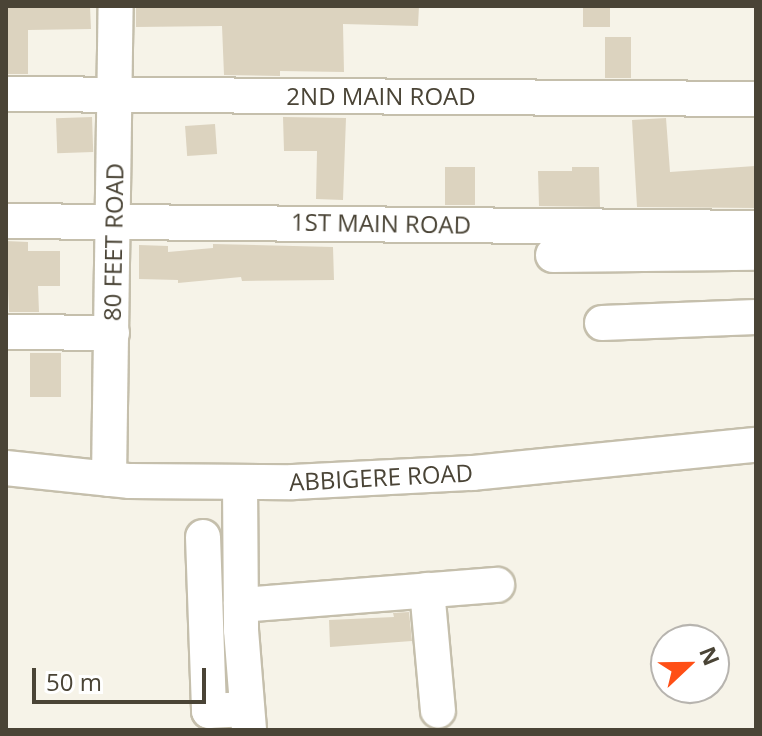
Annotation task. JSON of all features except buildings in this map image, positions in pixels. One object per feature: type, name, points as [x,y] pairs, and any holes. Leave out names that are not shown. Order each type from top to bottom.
[{"type":"street","name":"80 FEET ROAD","points":[[109,479],[116,6]]},
{"type":"street","name":"2ND MAIN ROAD","points":[[6,94],[756,99]]},
{"type":"street","name":"1ST MAIN ROAD","points":[[6,221],[756,228]]},
{"type":"street","points":[[553,255],[756,253]]},
{"type":"street","points":[[602,323],[756,317]]},
{"type":"street","points":[[6,332],[112,333]]},
{"type":"street","name":"ABBIGERE ROAD","points":[[6,468],[109,479],[240,482],[473,473],[756,445]]},
{"type":"street","points":[[203,537],[210,720],[248,720],[241,605],[240,482]]},
{"type":"street","points":[[241,605],[497,585]]},
{"type":"street","points":[[427,590],[438,711]]}]
